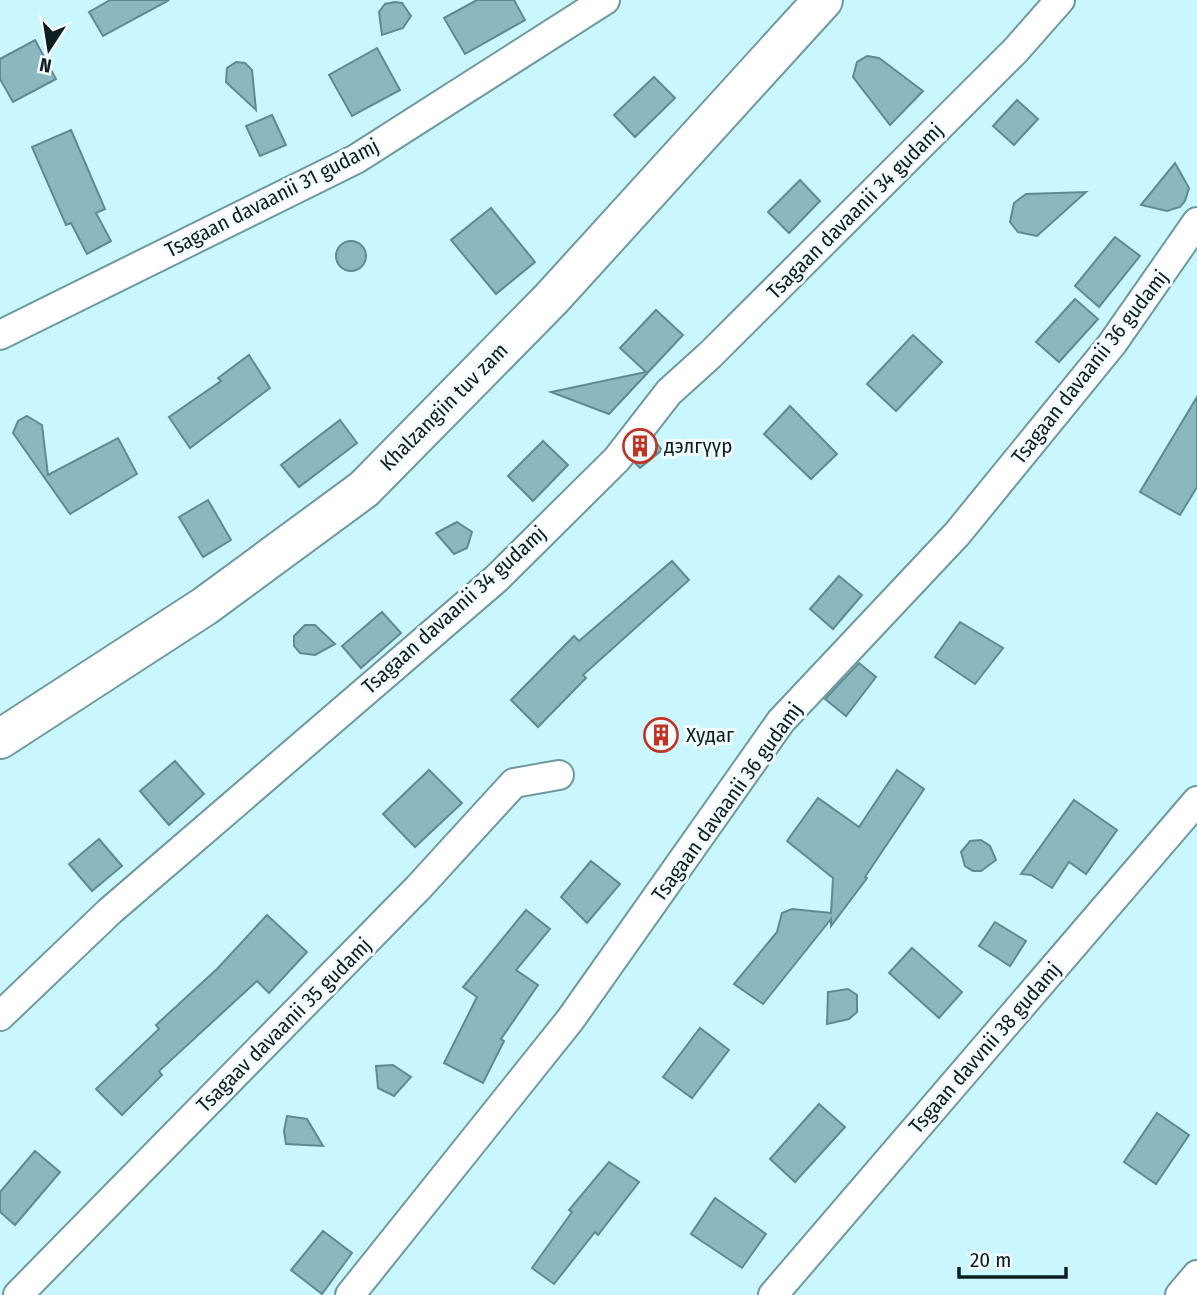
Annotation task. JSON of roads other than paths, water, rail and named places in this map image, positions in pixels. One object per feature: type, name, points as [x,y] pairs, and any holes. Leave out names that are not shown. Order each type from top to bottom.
[{"type":"street","name":"Tsagaan davaanii 31 gudamj","points":[[0,335],[356,159],[605,0]]},
{"type":"street","name":"Khalzangiin tuv zam","points":[[0,739],[205,606],[363,489],[551,299],[822,0]]},
{"type":"street","name":"Tsagaan davaanii 34 gudamj","points":[[0,1016],[120,902],[496,579],[617,459],[669,392],[720,345],[1015,51],[1060,0]]},
{"type":"street","name":"Tsagaan davaanii 36 gudamj","points":[[350,1295],[570,1020],[781,721],[957,534],[1112,344],[1197,222]]},
{"type":"street","name":"Tsagaav davaanii 35 gudamj","points":[[18,1295],[418,888],[514,783],[559,775]]},
{"type":"street","name":"Tsgaan davvnii 38 gudamj","points":[[773,1295],[1197,801]]},
{"type":"street","points":[[1180,1295],[1197,1275]]},
{"type":"place","name":"дэлгүүр","points":[[640,446]]},
{"type":"place","name":"Худаг","points":[[661,735]]}]
